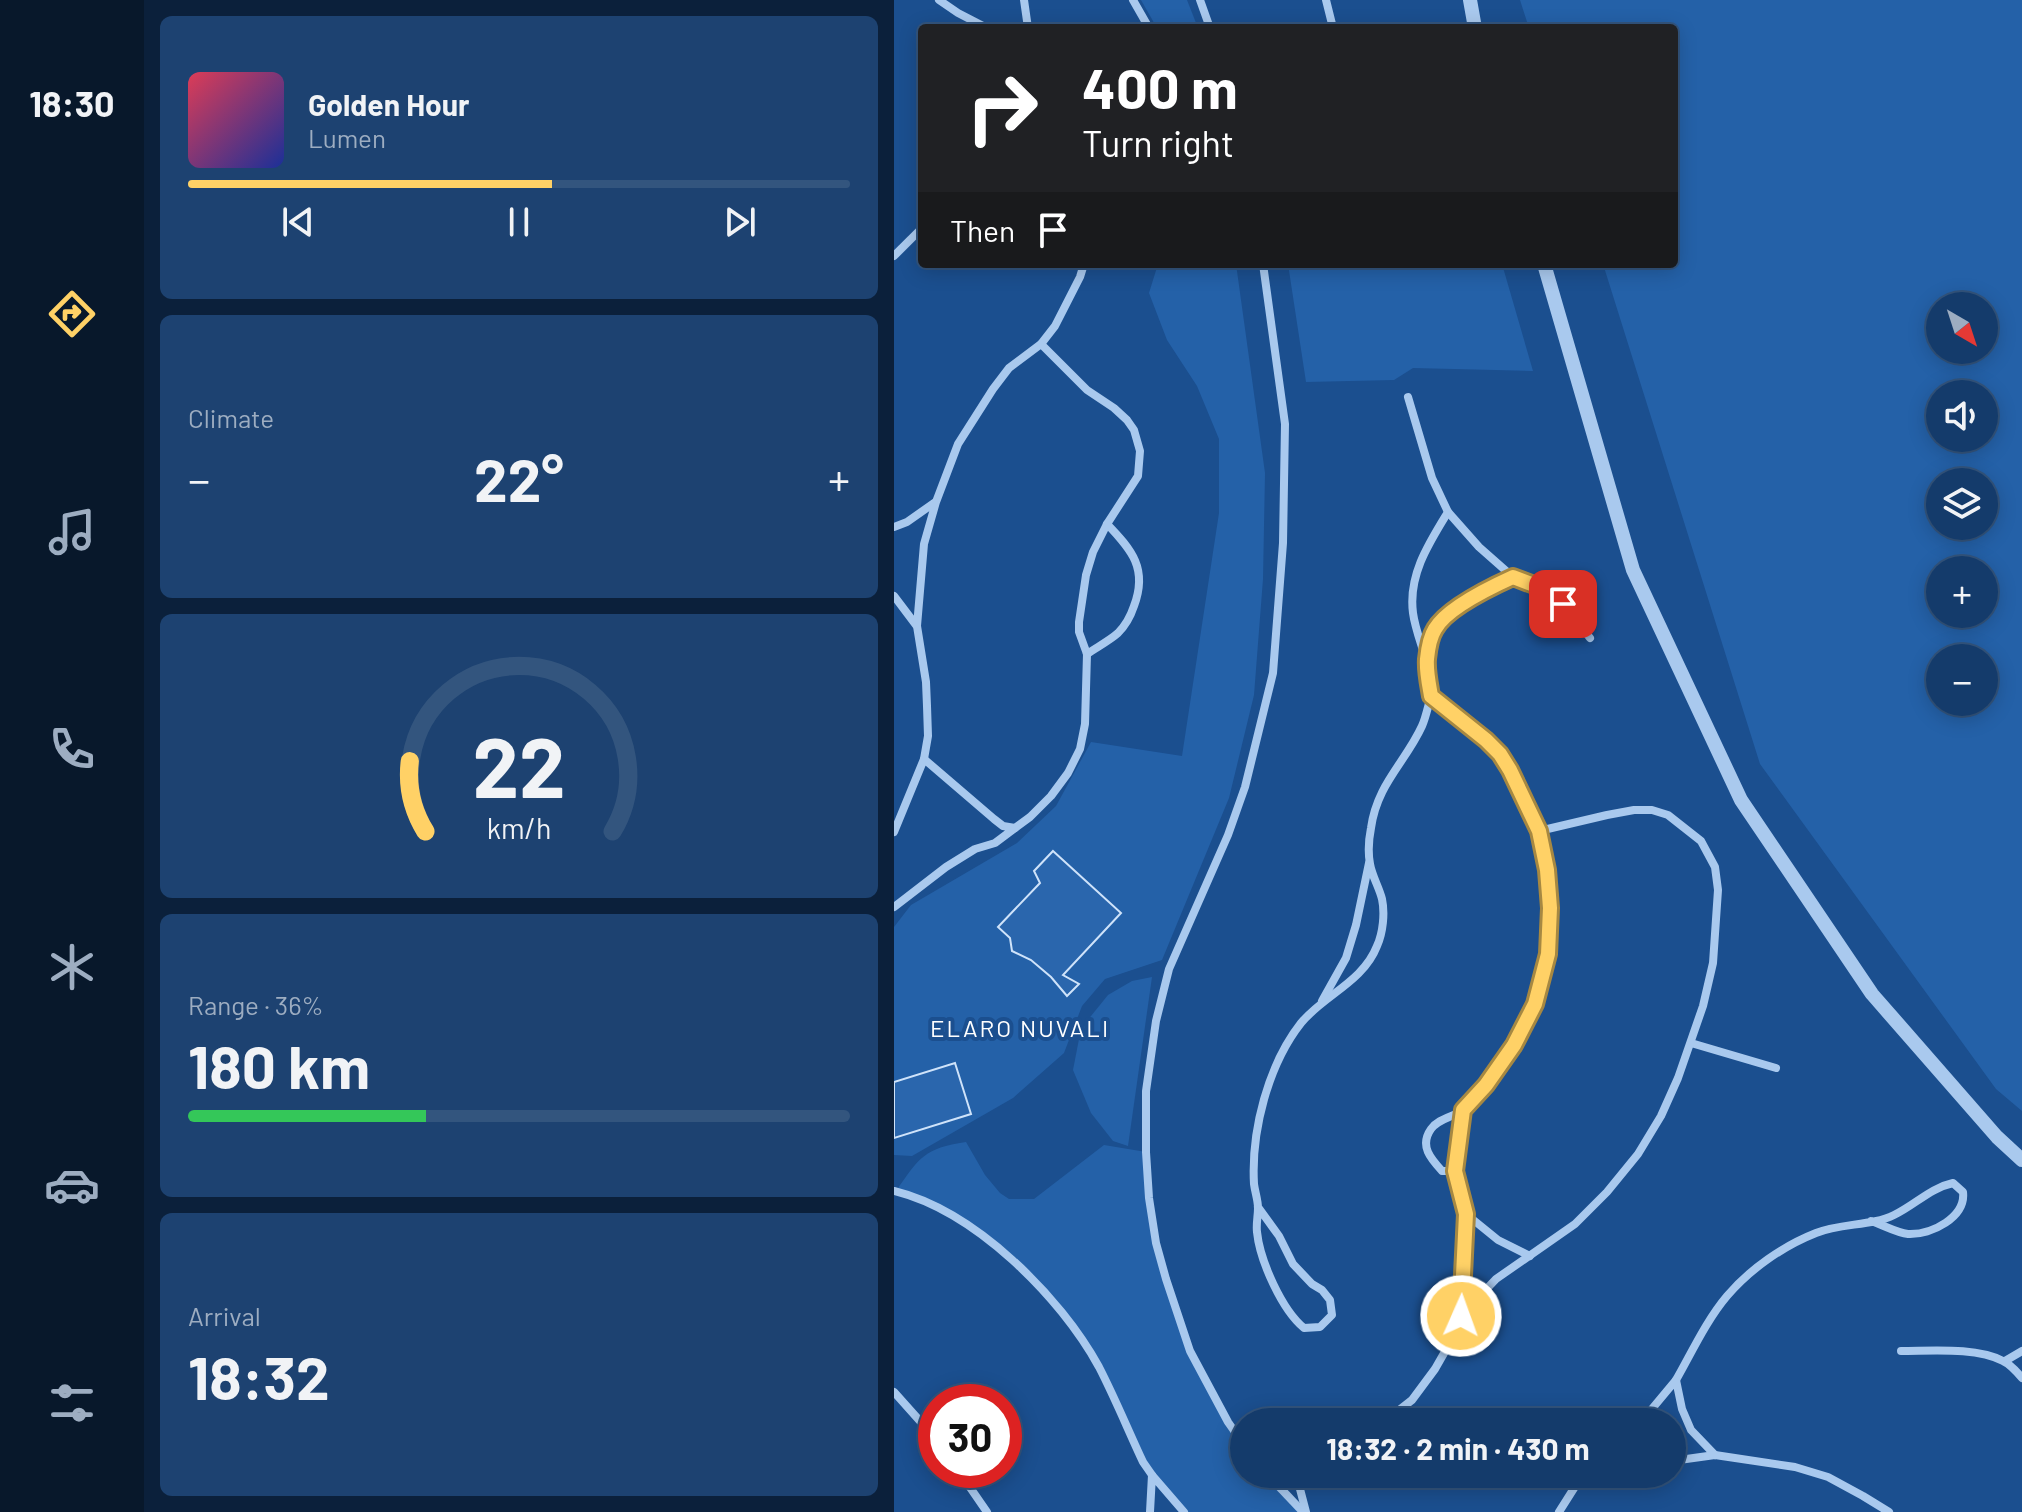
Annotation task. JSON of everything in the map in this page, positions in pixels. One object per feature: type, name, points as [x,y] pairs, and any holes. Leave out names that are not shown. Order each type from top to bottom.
[{"type":"street","points":[[939,0],[979,24]]},
{"type":"street","points":[[1024,0],[1027,24]]},
{"type":"street","points":[[1133,0],[1147,24]]},
{"type":"street","points":[[1200,0],[1209,24]]},
{"type":"street","points":[[1326,0],[1332,24]]},
{"type":"street","points":[[1470,0],[1474,24]]},
{"type":"street","points":[[894,256],[918,232]]},
{"type":"street","points":[[894,832],[924,759],[928,736],[927,694],[917,626],[924,544],[936,502],[958,444],[1009,368],[1041,344],[1055,326],[1083,268]]},
{"type":"street","points":[[1230,1419],[1207,1385],[1190,1351],[1156,1243],[1149,1198],[1146,1091],[1156,1021],[1169,969],[1228,835],[1245,787],[1273,673],[1283,543],[1285,424],[1264,268]]},
{"type":"street","points":[[1545,268],[1633,570],[1741,800],[1872,994],[1997,1137],[2022,1160]]},
{"type":"street","points":[[894,907],[946,867],[975,849],[995,843],[1030,817],[1068,773],[1080,749],[1085,724],[1087,654],[1079,632],[1086,575],[1107,524],[1138,476],[1140,451],[1134,430],[1127,420],[1087,390],[1041,344]]},
{"type":"street","points":[[1408,397],[1432,478],[1448,512],[1479,547],[1513,577],[1542,588],[1563,604],[1590,638]]},
{"type":"street","points":[[894,527],[936,502]]},
{"type":"street","points":[[1321,1002],[1346,958],[1356,925],[1370,863],[1375,807],[1383,786],[1423,725],[1431,696],[1427,661],[1413,616],[1412,596],[1415,575],[1448,512]]},
{"type":"street","points":[[1087,654],[1120,631],[1132,613],[1139,594],[1137,562],[1107,524]]},
{"type":"street","points":[[1427,661],[1436,626],[1486,589],[1513,577]]},
{"type":"street","points":[[894,596],[917,626]]},
{"type":"street","points":[[1431,696],[1500,754],[1539,831],[1547,870],[1550,908],[1548,954],[1535,1004],[1514,1045],[1486,1085],[1463,1110],[1432,1128],[1426,1141],[1428,1155],[1442,1171],[1455,1171]]},
{"type":"street","points":[[924,759],[1003,826],[1015,828]]},
{"type":"street","points":[[1461,1316],[1496,1279],[1575,1224],[1638,1154],[1661,1116],[1691,1043],[1713,963],[1718,890],[1715,867],[1701,841],[1668,815],[1652,810],[1634,810],[1539,831]]},
{"type":"street","points":[[1258,1207],[1279,1236],[1293,1264],[1330,1300],[1332,1315],[1320,1327],[1304,1328],[1292,1318],[1261,1255],[1254,1183],[1256,1137],[1264,1099],[1280,1058],[1300,1024],[1321,1002],[1351,981],[1369,963],[1379,944],[1382,900],[1370,863]]},
{"type":"street","points":[[1691,1043],[1776,1068]]},
{"type":"street","points":[[1405,1408],[1435,1369],[1461,1316],[1466,1214],[1455,1171],[1463,1110]]},
{"type":"street","points":[[1653,1408],[1676,1380],[1727,1296],[1755,1268],[1817,1232],[1893,1216],[1938,1186],[1953,1183],[1963,1192],[1964,1202],[1956,1214],[1923,1233],[1906,1234],[1871,1221]]},
{"type":"street","points":[[894,1191],[928,1202],[977,1230],[1055,1304],[1098,1366],[1143,1462],[1184,1512]]},
{"type":"street","points":[[1466,1214],[1498,1240],[1530,1256]]},
{"type":"street","points":[[1901,1351],[1983,1355],[2005,1361],[2022,1378]]},
{"type":"street","points":[[2005,1361],[2022,1351]]},
{"type":"street","points":[[1676,1380],[1682,1409],[1691,1430],[1715,1455]]},
{"type":"street","points":[[894,1392],[918,1419]]},
{"type":"street","points":[[1686,1459],[1715,1455],[1795,1467],[1828,1477],[1889,1512]]},
{"type":"street","points":[[1150,1512],[1152,1475]]},
{"type":"street","points":[[970,1488],[987,1512]]},
{"type":"street","points":[[1281,1488],[1304,1512]]},
{"type":"street","points":[[1300,1488],[1304,1512]]},
{"type":"street","points":[[1559,1512],[1574,1488]]},
{"type":"shaded area","points":[[1141,0],[1187,0],[1196,24],[1155,24]]},
{"type":"shaded area","points":[[1520,0],[2022,0],[2022,1111],[1996,1089],[1760,764],[1604,268],[1678,268],[1678,24],[1528,24]]},
{"type":"shaded area","points":[[1157,268],[1237,268],[1265,473],[1263,579],[1254,695],[1229,798],[1162,960],[1105,979],[1082,1006],[1064,1053],[1013,1098],[912,1156],[894,1155],[894,927],[911,905],[1017,843],[1056,806],[1091,742],[1182,756],[1219,513],[1219,439],[1197,386],[1167,340],[1149,293]]},
{"type":"shaded area","points":[[1289,268],[1503,268],[1533,371],[1413,368],[1394,380],[1306,382]]},
{"type":"shaded area","points":[[1152,977],[1128,1146],[1113,1141],[1091,1113],[1073,1070],[1079,1039],[1087,1021],[1108,995],[1132,981]]},
{"type":"shaded area","points":[[966,1142],[985,1175],[1009,1199],[1034,1199],[1104,1145],[1146,1152],[1156,1243],[1190,1351],[1230,1421],[1230,1488],[1280,1488],[1303,1512],[1184,1512],[1152,1475],[1098,1366],[1055,1304],[977,1230],[896,1191],[924,1156]]},
{"type":"building","points":[[1053,851],[1121,913],[1063,975],[1079,984],[1067,996],[1031,960],[1012,951],[1010,938],[998,927],[1040,883],[1034,871]]},
{"type":"building","points":[[955,1063],[971,1114],[894,1138],[894,1082]]},
{"type":"district","name":"ELARO NUVALI","points":[[1020,1027]]},
{"type":"route","points":[[1461,1316],[1466,1214],[1455,1171],[1463,1110],[1486,1085],[1514,1045],[1535,1004],[1548,954],[1550,908],[1547,870],[1539,831],[1510,770],[1486,740],[1431,696],[1427,661],[1436,626],[1486,589],[1513,577],[1542,588],[1563,604]]}]
